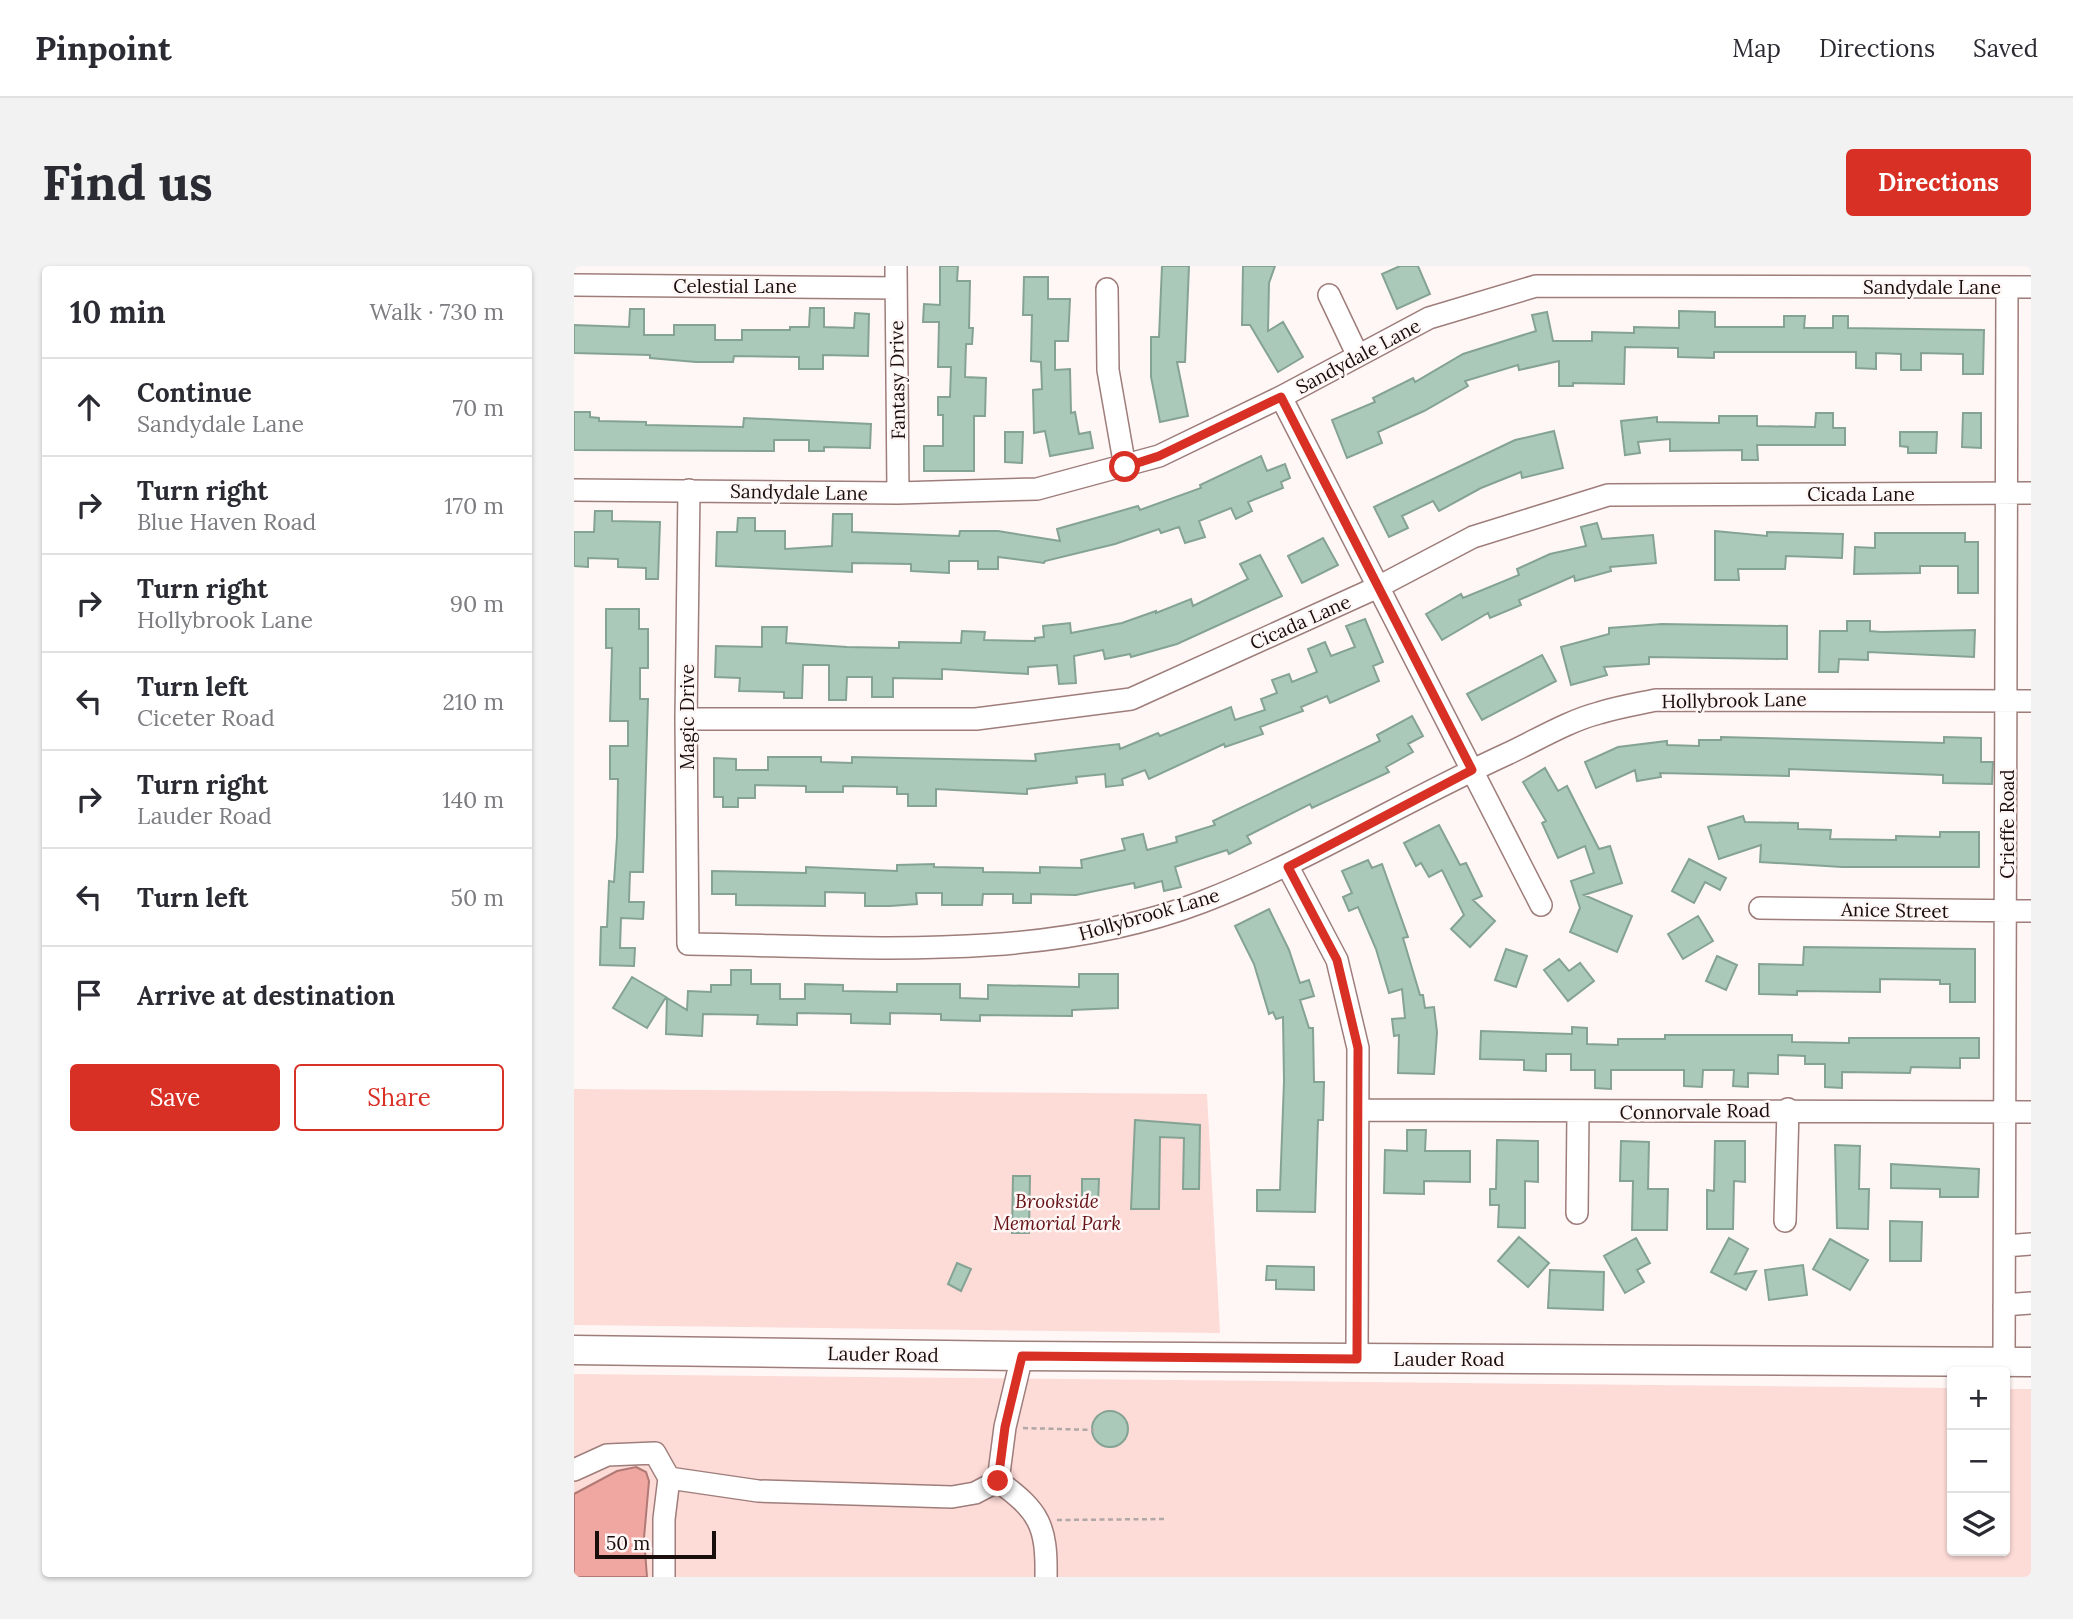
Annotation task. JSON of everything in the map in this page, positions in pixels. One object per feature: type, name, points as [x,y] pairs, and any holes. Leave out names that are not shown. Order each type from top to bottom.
[{"type":"main road","name":"Lauder Road","points":[[574,1350],[1357,1359],[2018,1362]]},
{"type":"street","name":"Fantasy Drive","points":[[896,266],[898,494]]},
{"type":"street","name":"Sandydale Lane","points":[[574,490],[898,494],[1037,489],[1159,456],[1281,397],[1429,318],[1536,286],[1615,275],[2031,287]]},
{"type":"street","name":"Celestial Lane","points":[[574,285],[896,288]]},
{"type":"street","name":"Crieffe Road","points":[[2007,287],[2004,1305],[2018,1362]]},
{"type":"street","points":[[1107,289],[1108,370],[1125,467]]},
{"type":"street","points":[[1329,295],[1358,356]]},
{"type":"street","points":[[1281,397],[1541,905]]},
{"type":"street","name":"Magic Drive","points":[[688,944],[686,719],[689,490]]},
{"type":"street","name":"Cicada Lane","points":[[686,719],[976,719],[1130,699],[1378,587],[1473,537],[1608,495],[2031,494]]},
{"type":"street","name":"Hollybrook Lane","points":[[688,944],[929,946],[1038,940],[1086,934],[1199,903],[1288,867],[1472,770],[1597,713],[1656,700],[2031,701]]},
{"type":"street","points":[[1288,867],[1337,960],[1358,1048],[1357,1359]]},
{"type":"street","name":"Anice Street","points":[[1759,908],[2031,911]]},
{"type":"street","name":"Connorvale Road","points":[[1359,1110],[2031,1112]]},
{"type":"street","points":[[1785,1221],[1788,1110]]},
{"type":"street","points":[[1577,1213],[1578,1112]]},
{"type":"street","points":[[2004,1246],[2031,1244]]},
{"type":"street","points":[[2004,1305],[2031,1303]]},
{"type":"street","points":[[998,1481],[1005,1427],[1022,1356]]},
{"type":"street","points":[[574,1470],[607,1455],[655,1453],[669,1478],[664,1519],[664,1577]]},
{"type":"street","points":[[669,1478],[758,1491],[931,1498],[975,1493],[998,1481]]},
{"type":"street","points":[[998,1481],[1024,1500],[1040,1520],[1046,1545],[1046,1577]]},
{"type":"path","points":[[1005,1427],[1094,1430]]},
{"type":"path","points":[[1040,1520],[1165,1519]]},
{"type":"green space","name":"Brookside Memorial Park","points":[[574,1089],[1207,1094],[1220,1333],[574,1325]]},
{"type":"green space","points":[[574,1374],[1947,1388],[1947,1556],[2010,1556],[2010,1389],[2031,1389],[2031,1577],[574,1577]]},
{"type":"shaded area","points":[[636,1467],[646,1472],[649,1481],[644,1538],[647,1577],[574,1577],[574,1494],[617,1471]]},
{"type":"building","points":[[940,266],[958,266],[957,281],[970,281],[969,328],[973,328],[972,344],[966,344],[965,377],[986,378],[985,416],[974,416],[974,471],[924,471],[924,446],[943,446],[943,415],[938,415],[938,397],[950,397],[951,367],[938,367],[939,322],[923,322],[924,304],[940,305]]},
{"type":"building","points":[[1162,266],[1189,266],[1185,362],[1177,362],[1188,416],[1160,422],[1151,377],[1151,337],[1159,337]]},
{"type":"building","points":[[1243,266],[1275,266],[1269,283],[1268,331],[1283,322],[1303,357],[1278,372],[1250,325],[1242,325]]},
{"type":"building","points":[[1400,266],[1418,266],[1430,294],[1397,309],[1382,274]]},
{"type":"building","points":[[1024,277],[1048,277],[1048,299],[1070,299],[1068,341],[1055,341],[1055,370],[1070,369],[1071,413],[1075,412],[1079,434],[1090,432],[1093,448],[1050,456],[1045,431],[1034,433],[1033,390],[1042,389],[1041,362],[1031,361],[1032,315],[1023,315]]},
{"type":"building","points":[[810,308],[824,308],[824,327],[854,328],[855,313],[869,314],[868,356],[823,355],[823,369],[799,369],[799,357],[734,356],[733,362],[696,362],[650,358],[650,355],[574,353],[574,325],[629,327],[630,309],[644,309],[644,335],[674,335],[674,325],[715,325],[715,340],[742,340],[742,330],[790,330],[790,327],[809,327]]},
{"type":"building","points":[[1679,311],[1715,312],[1715,327],[1784,327],[1784,316],[1805,316],[1804,328],[1833,328],[1833,316],[1848,316],[1848,328],[1984,330],[1983,374],[1963,374],[1963,354],[1921,353],[1921,370],[1901,370],[1901,354],[1876,353],[1876,369],[1856,368],[1856,352],[1714,352],[1714,358],[1678,357],[1678,348],[1625,347],[1624,384],[1573,383],[1573,386],[1559,386],[1559,361],[1519,370],[1518,365],[1465,381],[1468,386],[1424,411],[1378,432],[1382,443],[1347,458],[1332,420],[1375,402],[1373,398],[1413,378],[1415,382],[1463,354],[1536,331],[1532,315],[1547,312],[1553,341],[1592,341],[1592,332],[1634,333],[1634,327],[1679,328]]},
{"type":"building","points":[[574,412],[590,412],[590,417],[599,418],[599,421],[646,422],[646,425],[743,427],[744,418],[871,424],[870,448],[824,447],[824,451],[809,451],[809,440],[774,440],[774,451],[574,450]]},
{"type":"building","points":[[1816,413],[1833,413],[1833,428],[1845,428],[1845,445],[1757,445],[1758,460],[1742,460],[1742,450],[1670,451],[1670,439],[1638,442],[1640,453],[1625,455],[1621,421],[1657,417],[1657,422],[1719,423],[1719,416],[1757,416],[1757,426],[1815,427]]},
{"type":"building","points":[[1963,413],[1981,413],[1981,448],[1962,447]]},
{"type":"building","points":[[1554,431],[1563,468],[1522,478],[1521,472],[1481,488],[1439,511],[1433,501],[1402,516],[1408,528],[1389,537],[1374,507],[1515,440]]},
{"type":"building","points":[[1005,432],[1023,432],[1022,463],[1005,462]]},
{"type":"building","points":[[1900,432],[1937,432],[1936,453],[1908,453],[1908,447],[1900,446]]},
{"type":"building","points":[[1261,456],[1267,471],[1285,464],[1290,478],[1281,482],[1283,488],[1248,502],[1252,511],[1236,519],[1231,508],[1199,521],[1205,537],[1185,543],[1179,527],[1161,533],[1159,529],[1044,563],[998,557],[998,569],[978,569],[978,561],[949,561],[949,573],[911,571],[911,564],[852,563],[852,572],[716,566],[717,532],[737,532],[738,518],[755,518],[755,531],[785,531],[785,549],[832,546],[833,514],[852,514],[852,532],[959,536],[960,531],[998,531],[1060,541],[1057,529],[1138,506],[1140,510],[1201,488],[1200,485]]},
{"type":"building","points":[[595,511],[612,511],[612,521],[660,522],[658,579],[646,579],[646,568],[618,567],[618,559],[588,558],[588,567],[574,566],[574,532],[594,532]]},
{"type":"building","points":[[1597,523],[1602,539],[1653,535],[1656,563],[1610,567],[1611,571],[1575,581],[1574,576],[1519,600],[1521,605],[1490,618],[1488,613],[1442,640],[1426,614],[1461,594],[1463,598],[1519,575],[1517,569],[1550,554],[1586,546],[1581,527]]},
{"type":"building","points":[[1715,531],[1767,536],[1767,532],[1843,534],[1842,558],[1786,556],[1785,569],[1738,569],[1739,580],[1715,580]]},
{"type":"building","points":[[1875,533],[1965,533],[1965,542],[1978,542],[1978,593],[1958,593],[1958,566],[1920,566],[1920,573],[1854,574],[1855,547],[1875,548]]},
{"type":"building","points":[[1323,538],[1338,565],[1302,583],[1288,556]]},
{"type":"building","points":[[1260,555],[1282,596],[1177,644],[1131,657],[1130,654],[1105,659],[1103,650],[1074,656],[1076,683],[1059,684],[1057,665],[1028,667],[1028,674],[942,669],[942,679],[893,678],[893,697],[872,697],[872,677],[847,677],[846,700],[829,700],[829,665],[803,665],[802,698],[784,698],[784,692],[739,691],[740,678],[715,677],[716,646],[762,647],[762,627],[787,627],[786,643],[847,647],[899,648],[899,642],[961,643],[962,631],[985,632],[984,640],[1035,641],[1035,638],[1044,637],[1043,626],[1070,623],[1071,633],[1122,623],[1191,599],[1193,606],[1248,579],[1240,564]]},
{"type":"building","points":[[606,609],[639,609],[639,629],[648,629],[648,668],[640,668],[640,699],[648,699],[643,872],[630,872],[629,902],[644,902],[643,919],[621,918],[620,948],[635,948],[634,966],[600,965],[601,927],[607,927],[609,881],[614,882],[617,837],[618,779],[610,779],[610,746],[628,746],[628,721],[610,721],[612,648],[606,648]]},
{"type":"building","points":[[1365,619],[1383,662],[1373,666],[1379,681],[1330,703],[1327,696],[1301,707],[1303,711],[1260,727],[1263,734],[1225,747],[1224,744],[1149,779],[1145,770],[1122,779],[1123,785],[1106,787],[1105,774],[1076,777],[1077,783],[1027,789],[1027,794],[936,789],[936,806],[908,806],[908,794],[897,794],[897,787],[843,786],[843,792],[806,792],[806,786],[755,785],[755,798],[738,798],[738,807],[723,807],[723,797],[714,797],[714,758],[736,759],[736,770],[768,770],[768,757],[821,757],[821,762],[852,763],[852,757],[1036,761],[1035,754],[1119,744],[1120,749],[1231,707],[1235,720],[1265,710],[1261,699],[1277,693],[1272,680],[1289,674],[1292,682],[1317,672],[1308,649],[1325,642],[1331,656],[1355,647],[1346,626]]},
{"type":"building","points":[[1847,621],[1870,621],[1870,631],[1881,632],[1975,630],[1974,657],[1868,652],[1868,660],[1839,659],[1838,672],[1819,672],[1820,631],[1847,631]]},
{"type":"building","points":[[1662,624],[1787,626],[1787,659],[1649,657],[1649,664],[1604,667],[1607,675],[1571,685],[1561,647],[1609,634],[1609,628]]},
{"type":"building","points":[[1542,655],[1556,681],[1482,720],[1467,694]]},
{"type":"building","points":[[1412,716],[1423,736],[1408,744],[1413,752],[1386,767],[1389,772],[1312,808],[1310,804],[1247,836],[1251,843],[1229,854],[1227,850],[1175,867],[1181,887],[1164,891],[1162,881],[1135,888],[1134,883],[1076,895],[1031,894],[1031,903],[1013,903],[1013,894],[983,894],[982,905],[942,905],[942,893],[916,893],[917,904],[890,906],[865,906],[865,893],[825,892],[825,906],[736,905],[736,894],[712,894],[712,871],[806,873],[806,867],[897,871],[897,865],[934,864],[934,867],[983,868],[983,872],[1040,873],[1040,867],[1082,868],[1081,860],[1125,850],[1122,839],[1143,834],[1147,850],[1177,842],[1176,837],[1215,825],[1213,821],[1380,741],[1377,735]]},
{"type":"building","points":[[1721,737],[1944,743],[1944,737],[1981,738],[1981,762],[1993,762],[1992,784],[1943,783],[1943,775],[1789,769],[1789,776],[1660,773],[1661,777],[1637,781],[1635,770],[1596,788],[1585,762],[1618,747],[1667,741],[1667,745],[1699,746],[1699,740],[1721,740]]},
{"type":"building","points":[[1545,768],[1558,791],[1567,786],[1599,849],[1610,846],[1622,883],[1584,895],[1632,916],[1617,952],[1570,932],[1580,908],[1571,881],[1594,873],[1585,846],[1558,858],[1542,823],[1546,821],[1523,782]]},
{"type":"building","points":[[1743,816],[1745,822],[1798,823],[1798,829],[1831,830],[1830,839],[1896,840],[1896,836],[1940,837],[1940,832],[1979,832],[1979,867],[1842,867],[1760,862],[1761,845],[1719,859],[1708,827]]},
{"type":"building","points":[[1439,825],[1460,865],[1466,863],[1482,896],[1473,900],[1495,921],[1470,947],[1451,929],[1464,915],[1442,870],[1429,877],[1421,863],[1416,866],[1404,843]]},
{"type":"building","points":[[1689,859],[1726,878],[1720,890],[1705,882],[1694,903],[1672,891]]},
{"type":"building","points":[[1368,860],[1372,868],[1382,864],[1408,937],[1403,938],[1420,995],[1423,995],[1425,1008],[1434,1007],[1437,1032],[1434,1074],[1398,1073],[1399,1035],[1394,1036],[1392,1019],[1405,1018],[1402,989],[1389,993],[1376,949],[1358,907],[1349,911],[1343,897],[1352,893],[1342,871]]},
{"type":"building","points":[[1269,909],[1289,950],[1300,983],[1309,980],[1314,996],[1300,1000],[1309,1028],[1313,1028],[1314,1082],[1324,1082],[1323,1120],[1318,1120],[1315,1212],[1257,1211],[1257,1190],[1280,1190],[1284,1081],[1283,1017],[1276,1019],[1273,1012],[1269,1014],[1254,964],[1235,926]]},
{"type":"building","points":[[1698,916],[1713,941],[1683,959],[1668,934]]},
{"type":"building","points":[[1804,947],[1975,949],[1975,1002],[1950,1002],[1950,984],[1940,984],[1940,980],[1880,979],[1880,992],[1797,991],[1797,995],[1759,994],[1759,964],[1803,965]]},
{"type":"building","points":[[1506,949],[1527,956],[1516,987],[1495,980]]},
{"type":"building","points":[[1717,956],[1737,965],[1726,990],[1706,981]]},
{"type":"building","points":[[1559,959],[1569,971],[1580,963],[1594,981],[1568,1001],[1544,970]]},
{"type":"building","points":[[731,970],[751,970],[751,984],[780,984],[780,999],[805,999],[805,984],[843,985],[843,991],[897,992],[897,984],[960,984],[960,998],[988,999],[988,985],[1079,987],[1079,974],[1118,974],[1118,1008],[1072,1010],[1072,1016],[980,1015],[980,1021],[941,1020],[941,1014],[890,1013],[890,1024],[851,1023],[851,1014],[797,1013],[797,1025],[757,1024],[758,1015],[703,1014],[702,1036],[666,1034],[667,998],[687,1010],[688,991],[711,992],[711,985],[731,985]]},
{"type":"building","points":[[632,977],[666,997],[647,1028],[613,1008]]},
{"type":"building","points":[[1572,1027],[1587,1028],[1587,1044],[1618,1045],[1618,1039],[1665,1039],[1665,1035],[1792,1035],[1792,1042],[1849,1043],[1849,1038],[1979,1038],[1979,1058],[1960,1058],[1960,1068],[1911,1067],[1910,1073],[1842,1072],[1842,1088],[1825,1087],[1825,1064],[1805,1064],[1805,1056],[1778,1055],[1778,1074],[1748,1073],[1748,1087],[1733,1086],[1734,1070],[1703,1070],[1702,1087],[1684,1086],[1684,1070],[1611,1070],[1611,1089],[1595,1088],[1595,1070],[1571,1070],[1571,1054],[1546,1054],[1546,1071],[1524,1070],[1524,1060],[1480,1059],[1481,1031],[1572,1034]]},
{"type":"building","points":[[1135,1120],[1200,1125],[1199,1189],[1183,1189],[1184,1138],[1160,1137],[1159,1209],[1131,1209]]},
{"type":"building","points":[[1407,1130],[1426,1130],[1425,1151],[1470,1151],[1470,1182],[1424,1181],[1424,1194],[1384,1193],[1385,1150],[1407,1151]]},
{"type":"building","points":[[1497,1140],[1538,1141],[1538,1182],[1525,1181],[1525,1228],[1498,1227],[1499,1205],[1490,1205],[1490,1189],[1496,1189]]},
{"type":"building","points":[[1621,1141],[1649,1142],[1648,1189],[1668,1189],[1667,1230],[1632,1230],[1633,1181],[1620,1181]]},
{"type":"building","points":[[1715,1141],[1745,1141],[1745,1182],[1734,1181],[1733,1229],[1707,1229],[1707,1190],[1714,1191]]},
{"type":"building","points":[[1835,1145],[1860,1146],[1859,1189],[1869,1189],[1868,1229],[1837,1228]]},
{"type":"building","points":[[1891,1164],[1979,1169],[1978,1197],[1940,1197],[1940,1189],[1891,1188]]},
{"type":"building","points":[[1013,1176],[1030,1176],[1029,1233],[1012,1233]]},
{"type":"building","points":[[1082,1179],[1099,1179],[1098,1202],[1082,1202]]},
{"type":"building","points":[[1890,1221],[1922,1222],[1921,1261],[1890,1261]]},
{"type":"building","points":[[1519,1237],[1549,1263],[1528,1287],[1498,1261]]},
{"type":"building","points":[[1636,1238],[1650,1263],[1637,1270],[1644,1282],[1625,1293],[1604,1256]]},
{"type":"building","points":[[1729,1238],[1748,1249],[1735,1274],[1756,1271],[1746,1290],[1711,1272]]},
{"type":"building","points":[[1830,1239],[1868,1260],[1850,1290],[1813,1269]]},
{"type":"building","points":[[957,1263],[971,1269],[961,1291],[948,1284]]},
{"type":"building","points":[[1803,1265],[1807,1295],[1769,1300],[1765,1270]]},
{"type":"building","points":[[1267,1266],[1314,1267],[1314,1290],[1276,1289],[1276,1280],[1266,1280]]},
{"type":"building","points":[[1550,1270],[1604,1272],[1603,1310],[1548,1308]]},
{"type":"building","points":[[1110,1411],[1122,1417],[1128,1429],[1122,1441],[1110,1447],[1098,1441],[1092,1429],[1098,1417]]},
{"type":"route","points":[[998,1481],[1005,1427],[1022,1356],[1357,1359],[1358,1048],[1337,960],[1288,867],[1472,770],[1281,397],[1159,456],[1125,467]]}]
